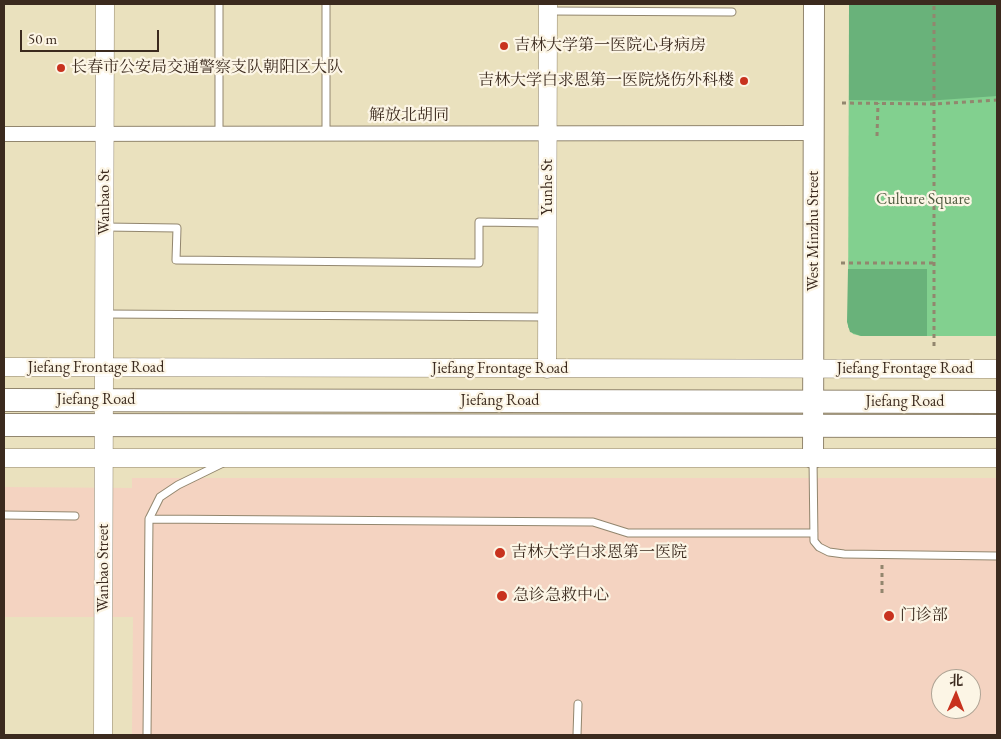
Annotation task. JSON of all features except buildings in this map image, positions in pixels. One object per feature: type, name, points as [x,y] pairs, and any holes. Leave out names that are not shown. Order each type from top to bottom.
[{"type":"main road","name":"West Minzhu Street","points":[[813,458],[814,4]]},
{"type":"main road","name":"Jiefang Road","points":[[4,400],[997,402]]},
{"type":"main road","name":"Jiefang Road","points":[[4,425],[997,426]]},
{"type":"street","name":"Wanbao St","points":[[104,400],[105,4]]},
{"type":"street","name":"Yunhe St","points":[[547,369],[548,7]]},
{"type":"street","name":"解放北胡同","points":[[4,134],[105,136],[548,132],[814,133]]},
{"type":"street","name":"Jiefang Frontage Road","points":[[4,367],[997,369]]},
{"type":"street","name":"Wanbao Street","points":[[103,735],[104,400]]},
{"type":"street","points":[[4,458],[997,458]]},
{"type":"lane","points":[[219,4],[219,135]]},
{"type":"lane","points":[[326,4],[326,134]]},
{"type":"lane","points":[[548,7],[732,12]]},
{"type":"lane","points":[[105,227],[177,228],[176,260],[479,264],[479,222],[548,222]]},
{"type":"lane","points":[[105,314],[547,317]]},
{"type":"lane","points":[[813,458],[814,541],[819,547],[829,552],[882,555],[997,556]]},
{"type":"lane","points":[[147,735],[149,519],[160,497],[178,485],[232,459]]},
{"type":"lane","points":[[4,515],[75,516]]},
{"type":"lane","points":[[149,519],[593,522],[628,533],[814,533]]},
{"type":"lane","points":[[577,735],[578,704]]},
{"type":"path","points":[[934,4],[934,346]]},
{"type":"path","points":[[842,104],[934,104],[997,100]]},
{"type":"path","points":[[878,104],[878,136]]},
{"type":"path","points":[[841,263],[934,263]]},
{"type":"path","points":[[882,555],[882,593]]},
{"type":"shaded area","name":"吉林大学白求恩第一医院","points":[[132,478],[997,478],[997,735],[132,735],[133,617],[4,617],[4,487],[132,488]]},
{"type":"green space","name":"Culture Square","points":[[849,4],[997,4],[997,336],[861,336],[853,334],[848,327]]},
{"type":"green space","points":[[849,4],[997,4],[997,96],[926,101],[849,100]]},
{"type":"green space","points":[[848,269],[927,269],[927,336],[861,336],[850,332],[847,322]]},
{"type":"place","name":"吉林大学第一医院心身病房","points":[[504,46]]},
{"type":"place","name":"长春市公安局交通警察支队朝阳区大队","points":[[61,68]]},
{"type":"place","name":"吉林大学白求恩第一医院烧伤外科楼","points":[[744,81]]},
{"type":"place","name":"吉林大学白求恩第一医院","points":[[500,553]]},
{"type":"place","name":"急诊急救中心","points":[[502,596]]},
{"type":"place","name":"门诊部","points":[[889,616]]}]
